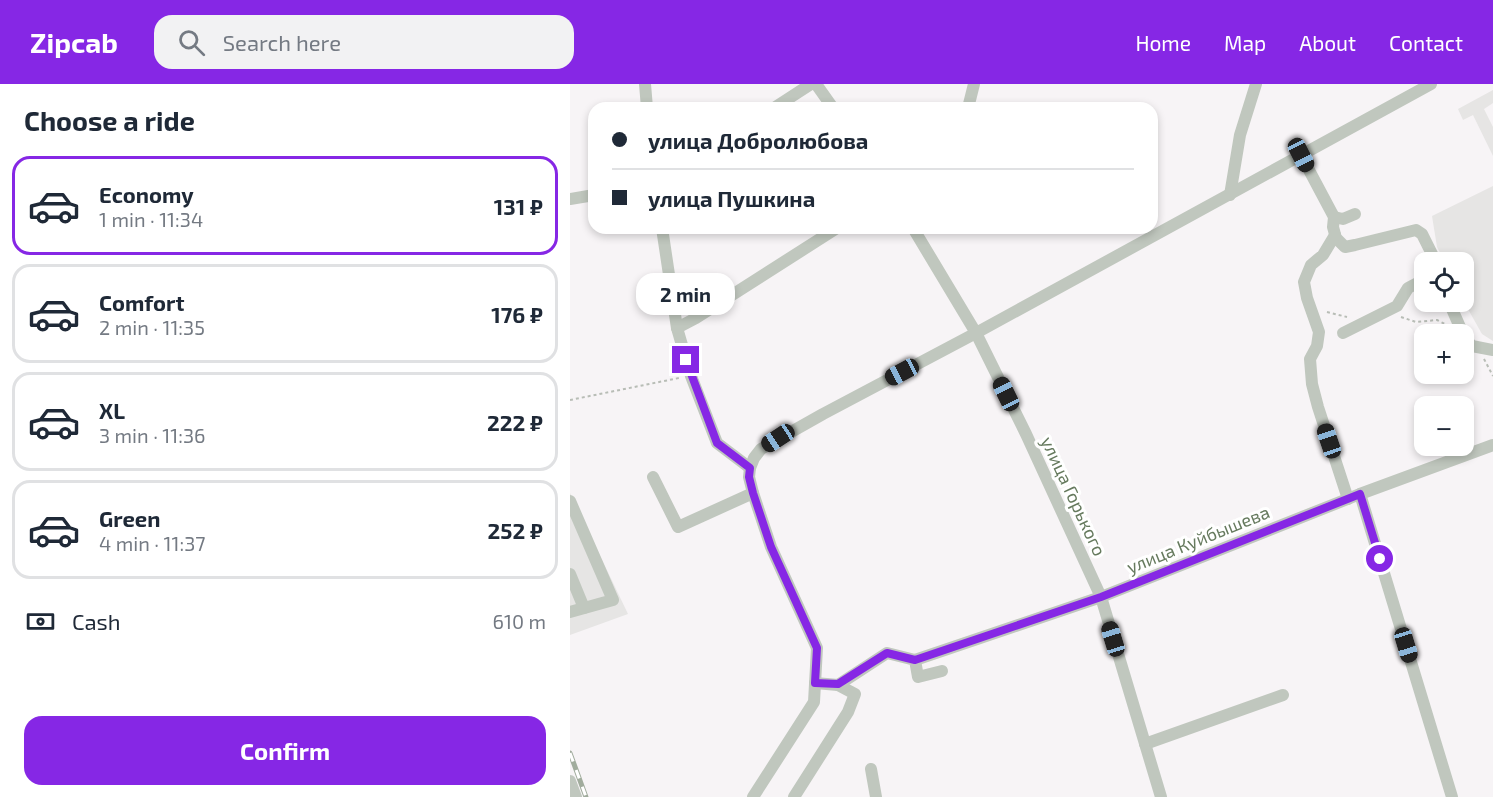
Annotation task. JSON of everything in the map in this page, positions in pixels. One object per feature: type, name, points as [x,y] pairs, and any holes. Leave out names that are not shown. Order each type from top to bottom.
[{"type":"street","points":[[645,84],[646,102]]},
{"type":"street","points":[[784,102],[814,84],[828,102]]},
{"type":"street","points":[[970,102],[974,84]]},
{"type":"street","points":[[1230,195],[1240,135],[1256,84]]},
{"type":"street","points":[[753,797],[814,702],[817,648],[771,547],[753,493],[749,477],[750,468],[761,449],[1431,84]]},
{"type":"street","points":[[1301,155],[1334,217],[1335,236],[1340,243],[1348,246],[1410,230],[1418,231],[1424,237],[1431,252]]},
{"type":"street","points":[[570,199],[588,196]]},
{"type":"street","points":[[1334,217],[1343,219],[1355,214]]},
{"type":"street","points":[[663,234],[677,328],[691,376],[717,443],[750,468]]},
{"type":"street","points":[[677,328],[828,234]]},
{"type":"street","name":"улица Горького","points":[[917,234],[976,333],[1026,434],[1101,597],[1161,797]]},
{"type":"street","points":[[1335,236],[1323,255],[1311,265],[1304,282],[1319,332],[1317,346],[1310,359],[1312,384],[1348,499]]},
{"type":"street","points":[[1343,333],[1397,306],[1408,288],[1414,285]]},
{"type":"street","points":[[1474,345],[1493,350]]},
{"type":"street","name":"улица Куйбышева","points":[[915,660],[1101,597],[1360,494],[1493,445]]},
{"type":"street","points":[[653,477],[678,527],[753,493]]},
{"type":"street","points":[[1360,494],[1452,797]]},
{"type":"street","points":[[570,501],[613,600],[570,612]]},
{"type":"street","points":[[570,574],[584,608]]},
{"type":"street","points":[[838,684],[887,653],[915,660],[918,677],[942,671]]},
{"type":"street","points":[[794,797],[848,712],[855,694],[838,684],[815,683]]},
{"type":"street","points":[[1145,744],[1282,695]]},
{"type":"street","points":[[871,769],[876,797]]},
{"type":"street","points":[[570,781],[576,797]]},
{"type":"path","points":[[570,400],[691,376]]},
{"type":"shaded area","points":[[1493,90],[1493,103],[1484,109],[1493,127],[1493,156],[1473,115],[1463,120],[1458,109]]},
{"type":"shaded area","points":[[1493,186],[1493,341],[1482,334],[1470,312],[1474,312],[1474,252],[1440,252],[1432,216]]},
{"type":"shaded area","points":[[570,493],[628,614],[570,635]]},
{"type":"railway","points":[[570,753],[586,797]]},
{"type":"route","points":[[686,360],[717,443],[750,468],[749,477],[753,493],[771,547],[817,648],[815,683],[838,684],[887,653],[915,660],[1101,597],[1360,494],[1380,559]]}]
